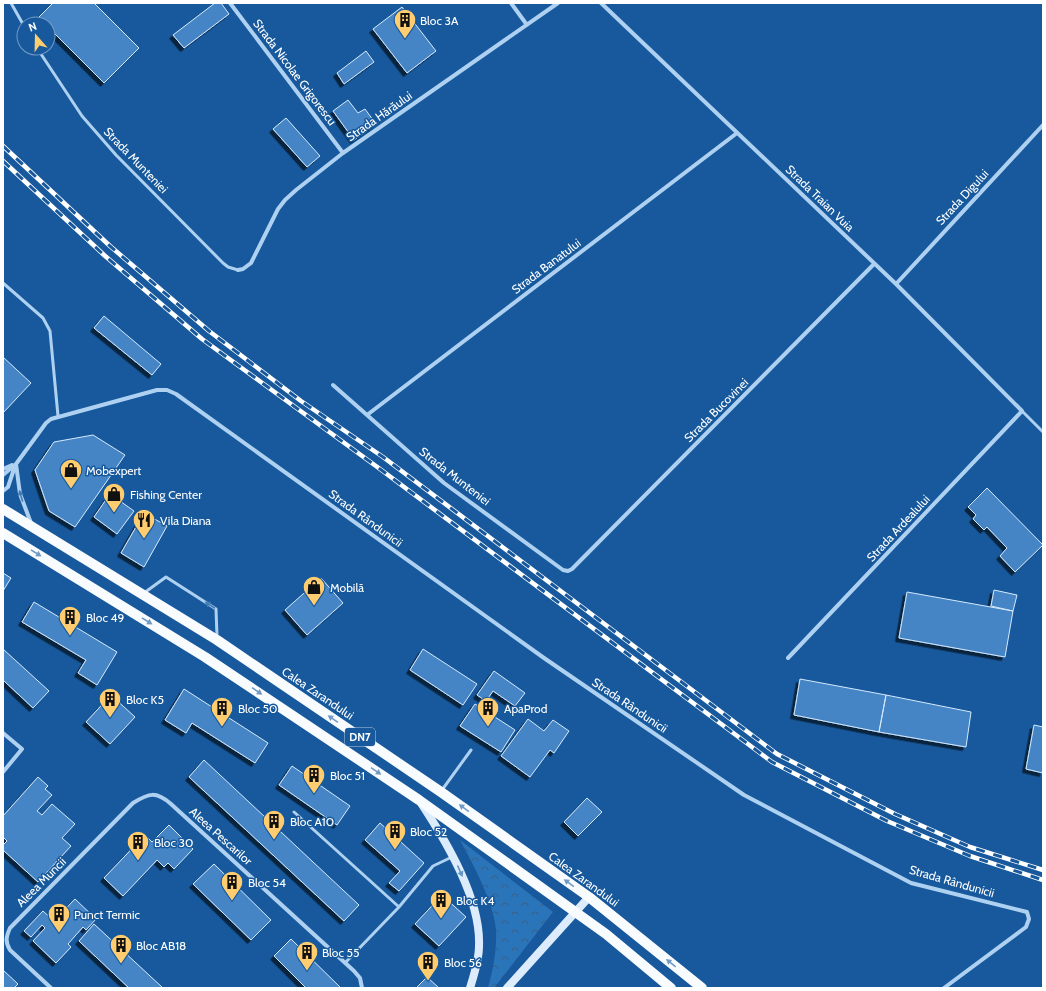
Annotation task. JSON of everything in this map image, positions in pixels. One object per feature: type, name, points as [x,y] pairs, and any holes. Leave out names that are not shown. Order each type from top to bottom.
[{"type":"main road","name":"Calea Zarandului","points":[[3,509],[217,640],[441,792],[588,897],[702,988]]},
{"type":"main road","name":"DN7","points":[[3,533],[205,657],[420,800],[606,934],[671,988]]},
{"type":"street","name":"Strada Nicolae Grigorescu","points":[[230,3],[344,153]]},
{"type":"street","points":[[511,3],[527,25]]},
{"type":"street","name":"Strada Hărăului","points":[[238,270],[243,269],[251,263],[270,222],[285,200],[344,153],[558,3]]},
{"type":"street","name":"Strada Traian Vuia","points":[[601,3],[896,284],[1022,412]]},
{"type":"street","name":"Strada Digului","points":[[896,284],[1043,125]]},
{"type":"street","name":"Strada Banatului","points":[[367,415],[737,133]]},
{"type":"street","name":"Strada Bucovinei","points":[[572,570],[874,264]]},
{"type":"street","name":"Strada Munteniei","points":[[333,385],[444,483],[563,570],[572,570]]},
{"type":"street","name":"Strada Rândunicii","points":[[58,416],[157,390],[167,390],[176,394],[544,658],[744,795],[911,883],[1027,912],[1029,918],[1026,927],[944,988]]},
{"type":"street","name":"Strada Ardealului","points":[[788,658],[1022,412]]},
{"type":"street","points":[[3,475],[16,464],[46,422],[58,416]]},
{"type":"street","points":[[3,469],[16,464]]},
{"type":"street","points":[[3,491],[8,487],[16,464]]},
{"type":"street","points":[[16,464],[20,494],[32,527]]},
{"type":"street","points":[[3,733],[22,749],[3,772]]},
{"type":"street","name":"Aleea Pescarilor","points":[[145,795],[154,794],[163,797],[354,971],[360,978],[362,988]]},
{"type":"street","name":"Aleea Muncii","points":[[51,988],[10,950],[6,944],[6,935],[10,928],[133,803],[145,795]]},
{"type":"street","points":[[420,800],[453,856],[469,892],[478,931],[479,946],[477,964],[470,988]]},
{"type":"street","points":[[507,988],[588,897]]},
{"type":"lane","points":[[11,3],[18,16]]},
{"type":"lane","name":"Strada Munteniei","points":[[42,56],[82,116],[116,155],[223,263],[228,267],[238,270]]},
{"type":"lane","points":[[3,283],[43,318],[50,330],[58,416]]},
{"type":"lane","points":[[1022,412],[1043,432]]},
{"type":"lane","points":[[142,594],[166,577],[216,609],[217,640]]},
{"type":"lane","points":[[441,792],[471,750]]},
{"type":"lane","points":[[294,812],[400,907]]},
{"type":"lane","points":[[345,963],[400,907],[433,866],[453,856]]},
{"type":"green space","points":[[460,840],[553,912],[494,988],[488,988],[495,952],[496,930],[494,919],[482,884]]},
{"type":"building","points":[[53,3],[94,3],[139,48],[104,83],[56,35],[56,16],[40,16]]},
{"type":"building","points":[[215,3],[221,3],[229,14],[184,48],[173,35]]},
{"type":"building","name":"Bloc 3A","points":[[402,7],[436,51],[407,73],[373,29]]},
{"type":"building","points":[[366,51],[374,62],[344,84],[337,73]]},
{"type":"building","points":[[348,100],[358,113],[365,109],[376,124],[354,140],[333,111]]},
{"type":"building","points":[[286,118],[320,156],[307,167],[273,129]]},
{"type":"building","points":[[104,316],[161,364],[152,375],[94,328]]},
{"type":"building","points":[[3,357],[31,383],[3,413]]},
{"type":"building","name":"Mobexpert","points":[[93,435],[125,455],[75,527],[49,511],[35,470],[54,442]]},
{"type":"building","points":[[987,488],[1043,545],[1015,572],[1000,556],[1007,548],[987,527],[984,530],[973,519],[976,515],[968,507]]},
{"type":"building","name":"Fishing Center","points":[[110,494],[134,511],[117,534],[94,517]]},
{"type":"building","name":"Vila Diana","points":[[144,513],[167,526],[144,567],[121,553]]},
{"type":"building","points":[[3,573],[11,578],[3,591]]},
{"type":"building","name":"Mobilă","points":[[321,578],[343,603],[307,635],[285,610]]},
{"type":"building","points":[[994,590],[1017,595],[1013,611],[991,606]]},
{"type":"building","points":[[907,592],[1013,611],[1005,657],[899,638]]},
{"type":"building","name":"Bloc 49","points":[[34,602],[117,652],[97,685],[78,673],[86,660],[22,622]]},
{"type":"building","points":[[3,649],[49,691],[33,708],[3,680]]},
{"type":"building","points":[[423,649],[477,684],[463,705],[410,670]]},
{"type":"building","points":[[494,671],[525,693],[515,706],[493,691],[486,701],[477,695]]},
{"type":"building","points":[[800,679],[886,695],[879,732],[794,715]]},
{"type":"building","name":"Bloc 50","points":[[184,689],[268,743],[255,763],[192,723],[186,733],[165,720]]},
{"type":"building","name":"Bloc K5","points":[[111,695],[135,717],[110,744],[86,722]]},
{"type":"building","points":[[886,695],[971,712],[966,747],[879,732]]},
{"type":"building","name":"ApaProd","points":[[475,704],[515,730],[501,752],[460,726]]},
{"type":"building","points":[[528,719],[544,731],[553,720],[569,731],[554,753],[550,750],[530,777],[501,756]]},
{"type":"building","points":[[1034,725],[1043,727],[1043,773],[1026,769]]},
{"type":"building","name":"Bloc A10","points":[[204,760],[359,905],[344,921],[189,777]]},
{"type":"building","name":"Bloc 51","points":[[292,766],[350,806],[337,825],[279,785]]},
{"type":"building","points":[[38,777],[48,786],[45,789],[52,795],[37,811],[42,815],[52,804],[75,824],[62,838],[71,846],[38,882],[3,850],[3,845],[7,841],[3,837],[3,816]]},
{"type":"building","points":[[587,798],[602,812],[578,836],[564,822]]},
{"type":"building","name":"Bloc 52","points":[[380,823],[424,863],[399,891],[389,883],[400,871],[365,840]]},
{"type":"building","name":"Bloc 30","points":[[169,825],[193,849],[174,869],[168,863],[164,867],[157,860],[123,896],[104,878],[145,835],[152,842]]},
{"type":"building","name":"Bloc 54","points":[[214,864],[271,920],[251,940],[193,884]]},
{"type":"building","name":"Bloc K4","points":[[442,895],[466,917],[439,946],[415,924]]},
{"type":"building","name":"Punct Termic","points":[[75,899],[96,919],[86,930],[83,927],[68,944],[71,947],[56,963],[33,941],[45,928],[42,925],[31,937],[24,931],[43,911],[54,921]]},
{"type":"building","name":"Bloc AB18","points":[[94,924],[163,988],[129,988],[79,941]]},
{"type":"building","name":"Bloc 55","points":[[291,939],[341,988],[306,988],[274,956]]},
{"type":"building","points":[[3,970],[18,984],[14,988],[3,988]]},
{"type":"building","name":"Bloc 56","points":[[427,977],[439,988],[416,988]]},
{"type":"railway","points":[[3,146],[110,246],[209,331],[301,401],[383,457],[777,754],[895,814],[970,847],[1043,870]]},
{"type":"railway","points":[[3,161],[104,255],[202,339],[380,469],[772,762],[887,821],[970,856],[1043,880]]},
{"type":"place","name":"Bloc 3A","points":[[405,40]]},
{"type":"place","name":"Mobexpert","points":[[71,490]]},
{"type":"place","name":"Fishing Center","points":[[114,514]]},
{"type":"place","name":"Vila Diana","points":[[144,540]]},
{"type":"place","name":"Mobilă","points":[[314,606]]},
{"type":"place","name":"Bloc 49","points":[[70,636]]},
{"type":"place","name":"Bloc K5","points":[[110,718]]},
{"type":"place","name":"Bloc 50","points":[[222,728]]},
{"type":"place","name":"ApaProd","points":[[488,728]]},
{"type":"place","name":"Bloc 51","points":[[314,794]]},
{"type":"place","name":"Bloc A10","points":[[274,840]]},
{"type":"place","name":"Bloc 52","points":[[395,850]]},
{"type":"place","name":"Bloc 30","points":[[138,862]]},
{"type":"place","name":"Bloc 54","points":[[232,902]]},
{"type":"place","name":"Bloc K4","points":[[441,920]]},
{"type":"place","name":"Punct Termic","points":[[59,934]]},
{"type":"place","name":"Bloc AB18","points":[[121,964]]},
{"type":"place","name":"Bloc 55","points":[[307,972]]},
{"type":"place","name":"Bloc 56","points":[[428,982]]}]
